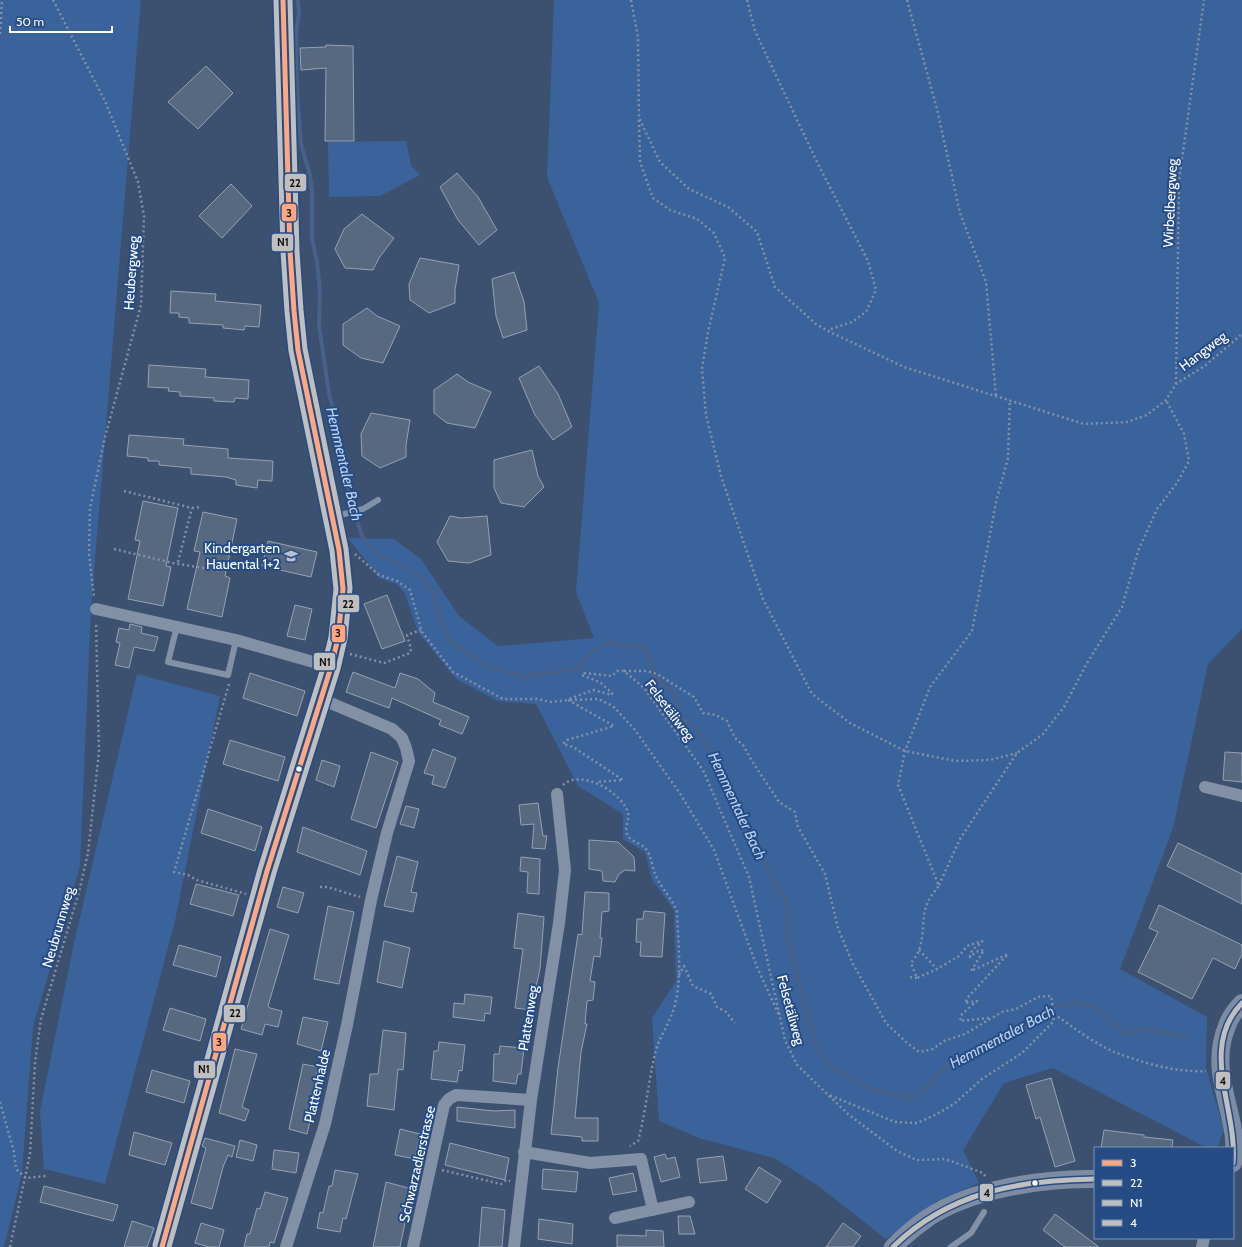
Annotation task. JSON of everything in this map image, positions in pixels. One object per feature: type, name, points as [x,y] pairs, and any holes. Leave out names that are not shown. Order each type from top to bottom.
[{"type":"street","points":[[162,1247],[267,871],[331,667],[338,638],[343,589],[339,550],[298,350],[294,311],[290,251],[283,0]]},
{"type":"street","points":[[96,609],[236,640],[331,667]]},
{"type":"street","name":"Plattenhalde","points":[[286,1247],[329,1105],[371,900],[387,833],[409,761],[402,738],[392,729],[321,699]]},
{"type":"street","points":[[1205,787],[1242,796]]},
{"type":"street","name":"Plattenweg","points":[[514,1247],[531,1100],[565,870],[557,794]]},
{"type":"street","points":[[1234,1161],[1240,1141],[1239,1122],[1222,1070],[1220,1052],[1222,1036],[1229,1019],[1242,1003]]},
{"type":"street","name":"Schwarzadlerstrasse","points":[[413,1247],[444,1105],[449,1099],[456,1095],[531,1100]]},
{"type":"street","points":[[524,1152],[590,1162],[641,1159],[653,1210]]},
{"type":"street","points":[[893,1247],[908,1233],[930,1217],[956,1204],[996,1190],[1046,1181],[1094,1179]]},
{"type":"street","points":[[615,1218],[689,1202]]},
{"type":"lane","points":[[332,518],[363,509],[378,500]]},
{"type":"lane","points":[[177,626],[168,662],[228,675],[236,640]]},
{"type":"lane","points":[[951,1247],[971,1233],[984,1212]]},
{"type":"path","points":[[0,34],[2,0]]},
{"type":"path","name":"Heubergweg","points":[[53,0],[105,101],[138,182],[144,216],[141,305],[105,437],[90,508],[89,554],[96,609]]},
{"type":"path","points":[[631,0],[638,38],[640,162],[653,198],[670,210],[697,219],[714,233],[725,258],[708,332],[702,369],[706,415],[720,476],[763,599],[812,694],[850,723],[905,751],[956,761],[990,760],[1017,753]]},
{"type":"path","points":[[747,0],[756,31],[817,162],[868,261],[876,290],[866,312],[852,322],[828,331]]},
{"type":"path","points":[[907,0],[937,109],[960,213],[986,282],[996,396]]},
{"type":"path","name":"Wirbelbergweg","points":[[1176,384],[1179,181],[1204,0]]},
{"type":"path","points":[[639,118],[660,162],[689,189],[728,207],[757,232],[775,287],[816,324],[828,331],[904,367],[1084,424],[1127,422],[1147,415],[1166,400],[1176,384]]},
{"type":"path","name":"Hangweg","points":[[1176,384],[1206,365],[1242,334]]},
{"type":"path","points":[[939,886],[898,785],[905,751],[930,687],[972,632],[996,502],[1008,458],[1010,400]]},
{"type":"path","points":[[917,978],[911,963],[919,950],[922,918],[930,896],[939,886],[960,839],[1017,753],[1043,734],[1064,707],[1087,663],[1122,607],[1138,551],[1157,509],[1177,483],[1189,461],[1184,434],[1166,400]]},
{"type":"path","points":[[124,491],[192,508],[200,507]]},
{"type":"path","points":[[178,562],[192,508]]},
{"type":"path","points":[[114,549],[173,563],[178,562],[185,565],[221,571]]},
{"type":"path","points":[[351,549],[363,563],[379,575],[397,581],[410,590],[421,630],[453,672],[503,699],[537,699],[551,702],[598,699],[613,706],[634,730],[681,795],[714,850],[757,967],[782,1021]]},
{"type":"path","name":"Neubrunnweg","points":[[10,1247],[30,1154],[36,1062],[41,1019],[79,892],[88,853],[99,745],[96,609]]},
{"type":"path","points":[[344,652],[384,663],[410,653],[411,649],[407,635],[421,630]]},
{"type":"path","points":[[567,700],[592,690],[612,695],[612,693],[601,683],[582,675],[584,673],[612,676],[617,671],[646,671],[657,674],[694,697],[703,713],[716,715],[726,721],[735,738],[743,745],[779,802],[795,812],[798,827],[825,874],[838,928],[852,962],[886,1023],[919,1052],[933,1049],[944,1041],[965,1034],[1002,1012],[1016,1009],[1038,997],[1051,996],[1054,1022],[1022,1053],[982,1079],[954,1104],[935,1116],[917,1123],[895,1122],[826,1094]]},
{"type":"path","name":"Felsetäliweg","points":[[624,671],[644,688],[703,770],[749,877],[786,1040],[797,1065],[848,1114],[897,1151],[917,1160],[945,1159],[983,1173],[996,1190]]},
{"type":"path","points":[[228,675],[229,682],[227,691],[174,872],[188,875],[197,880],[251,896]]},
{"type":"path","points":[[567,700],[614,726],[567,740],[563,744],[573,747],[623,780],[596,782]]},
{"type":"path","points":[[557,794],[564,784],[571,779],[587,779],[596,782],[624,803],[628,814],[626,831],[630,838],[647,850],[656,876],[674,904],[677,912],[679,975],[676,1001],[667,1028],[655,1052],[647,1107],[638,1141],[625,1150]]},
{"type":"path","points":[[320,887],[327,887],[371,900]]},
{"type":"path","points":[[910,977],[917,978],[937,969],[959,956],[967,946],[982,941],[982,943],[974,947],[970,955],[970,957],[978,951],[984,950],[971,971],[1008,954],[969,996],[965,1003],[977,1001],[962,1014],[960,1022],[992,1018]]},
{"type":"path","points":[[919,950],[937,969]]},
{"type":"path","points":[[679,975],[684,966],[693,986],[711,994],[717,1007],[726,1012],[735,1023]]},
{"type":"path","points":[[1054,1014],[1075,1029],[1116,1052],[1159,1065],[1191,1072],[1222,1070]]},
{"type":"path","points":[[0,1102],[14,1152],[16,1169],[26,1178],[46,1176]]},
{"type":"path","points":[[430,1166],[501,1184],[506,1180],[521,1184]]},
{"type":"shaded area","points":[[0,0],[141,0],[91,608],[80,866],[33,1027],[22,1173],[4,1247],[0,1247]]},
{"type":"shaded area","points":[[554,0],[1242,0],[1242,629],[1208,664],[1173,828],[1120,969],[1207,1017],[1206,1068],[1224,1130],[1217,1147],[1205,1147],[1053,1068],[1004,1083],[963,1150],[979,1183],[935,1202],[886,1239],[817,1185],[774,1158],[702,1139],[659,1121],[652,1018],[676,981],[674,910],[652,880],[645,852],[623,839],[623,814],[578,786],[536,704],[498,701],[456,679],[418,632],[405,594],[397,584],[379,578],[348,538],[394,539],[421,559],[459,616],[498,646],[594,638],[576,592],[599,303],[547,177]]},
{"type":"shaded area","points":[[406,141],[411,165],[420,175],[380,196],[329,197],[328,142]]},
{"type":"shaded area","points":[[137,674],[220,696],[175,921],[105,1184],[44,1169],[40,1111],[74,943]]},
{"type":"building","points":[[326,45],[353,46],[354,141],[325,141],[326,68],[301,70],[300,48],[326,47]]},
{"type":"building","points":[[206,66],[233,93],[198,129],[168,102]]},
{"type":"building","points":[[457,173],[478,197],[497,230],[479,245],[458,220],[440,187]]},
{"type":"building","points":[[231,184],[252,206],[222,238],[199,216]]},
{"type":"building","points":[[362,214],[394,238],[379,258],[373,270],[345,268],[335,249],[344,229]]},
{"type":"building","points":[[420,258],[459,265],[455,290],[455,303],[429,313],[410,300],[409,284]]},
{"type":"building","points":[[514,272],[524,302],[527,330],[503,338],[496,316],[492,279]]},
{"type":"building","points":[[171,291],[216,294],[215,301],[261,305],[259,327],[245,326],[244,330],[223,328],[223,325],[189,323],[189,318],[179,317],[179,313],[170,313]]},
{"type":"building","points":[[367,308],[377,316],[400,326],[383,363],[361,358],[343,345],[343,324]]},
{"type":"building","points":[[149,365],[206,369],[205,377],[249,380],[248,399],[235,398],[234,402],[214,401],[214,398],[180,396],[180,392],[168,391],[169,388],[148,387]]},
{"type":"building","points":[[539,366],[558,394],[572,427],[553,440],[535,415],[519,378]]},
{"type":"building","points":[[457,374],[468,382],[491,392],[475,428],[447,423],[434,413],[434,390]]},
{"type":"building","points":[[371,413],[410,420],[406,445],[406,457],[380,468],[362,456],[361,434]]},
{"type":"building","points":[[129,435],[184,439],[183,445],[228,449],[228,458],[273,461],[272,481],[258,480],[257,488],[236,485],[236,480],[226,477],[191,474],[191,468],[159,465],[159,461],[148,461],[148,458],[127,456]]},
{"type":"building","points":[[532,450],[538,476],[544,487],[524,507],[501,503],[494,488],[494,460]]},
{"type":"building","points":[[143,501],[178,508],[166,566],[171,567],[163,606],[128,599],[140,541],[135,540]]},
{"type":"building","points":[[203,512],[237,519],[225,576],[230,578],[222,617],[187,609],[200,552],[194,551]]},
{"type":"building","points":[[450,516],[461,518],[487,516],[491,555],[469,563],[448,561],[437,542]]},
{"type":"building","name":"Kindergarten Hauental 1+2","points":[[268,541],[317,552],[311,577],[262,566]]},
{"type":"building","points":[[387,595],[405,641],[382,649],[364,604]]},
{"type":"building","points":[[295,605],[312,609],[305,640],[287,636]]},
{"type":"building","points":[[130,624],[142,627],[141,633],[158,637],[154,651],[134,647],[129,668],[115,665],[120,643],[116,642],[119,628],[129,630]]},
{"type":"building","points":[[353,672],[395,688],[400,673],[418,679],[435,693],[433,702],[469,717],[462,734],[439,725],[441,720],[392,698],[389,708],[346,692]]},
{"type":"building","points":[[250,673],[305,691],[297,716],[243,698]]},
{"type":"building","points":[[230,740],[285,757],[278,781],[223,764]]},
{"type":"building","points":[[433,749],[456,758],[445,788],[432,784],[434,776],[424,773]]},
{"type":"building","points":[[371,752],[398,762],[376,828],[351,819]]},
{"type":"building","points":[[1225,752],[1242,753],[1242,782],[1223,780]]},
{"type":"building","points":[[322,760],[340,766],[334,787],[316,780]]},
{"type":"building","points":[[538,803],[543,836],[547,836],[545,849],[532,848],[534,824],[521,825],[519,805]]},
{"type":"building","points":[[406,806],[419,809],[414,828],[400,824]]},
{"type":"building","points":[[208,809],[262,827],[255,851],[201,833]]},
{"type":"building","points":[[303,827],[367,851],[360,875],[297,852]]},
{"type":"building","points":[[589,840],[618,842],[634,857],[635,871],[625,870],[619,874],[615,882],[603,881],[602,871],[589,869]]},
{"type":"building","points":[[1178,843],[1242,874],[1242,904],[1167,866]]},
{"type":"building","points":[[397,856],[418,862],[411,892],[417,893],[413,912],[384,906]]},
{"type":"building","points":[[521,857],[540,859],[539,894],[527,893],[528,872],[520,871]]},
{"type":"building","points":[[196,884],[239,895],[233,916],[190,904]]},
{"type":"building","points":[[283,887],[304,893],[298,913],[277,907]]},
{"type":"building","points":[[585,892],[609,893],[609,911],[602,912],[600,957],[594,956],[590,981],[595,982],[593,1000],[587,1001],[585,1024],[587,1024],[581,1052],[575,1118],[598,1118],[598,1141],[582,1141],[582,1137],[551,1134],[558,1068],[578,934],[582,935]]},
{"type":"building","points":[[1159,905],[1242,945],[1242,954],[1235,969],[1213,958],[1192,999],[1138,972],[1158,932],[1149,928]]},
{"type":"building","points":[[328,906],[354,912],[339,984],[314,979]]},
{"type":"building","points":[[644,911],[665,913],[662,957],[640,956],[641,942],[636,942],[637,919],[643,919]]},
{"type":"building","points":[[518,913],[544,917],[540,969],[531,1010],[515,1008],[523,949],[514,948]]},
{"type":"building","points":[[270,929],[289,935],[268,1006],[270,1008],[282,1011],[278,1027],[265,1024],[262,1035],[241,1029]]},
{"type":"building","points":[[384,941],[410,948],[402,988],[377,982]]},
{"type":"building","points":[[179,945],[221,957],[216,977],[173,965]]},
{"type":"building","points":[[465,994],[492,997],[490,1014],[485,1013],[484,1021],[453,1017],[454,1003],[464,1004]]},
{"type":"building","points":[[170,1008],[206,1019],[200,1041],[163,1030]]},
{"type":"building","points":[[303,1017],[328,1022],[321,1051],[297,1044]]},
{"type":"building","points":[[383,1030],[406,1033],[403,1070],[398,1069],[394,1110],[367,1106],[370,1074],[378,1074]]},
{"type":"building","points":[[439,1042],[465,1045],[462,1071],[459,1070],[457,1082],[431,1079],[434,1051],[438,1051]]},
{"type":"building","points":[[500,1046],[524,1048],[521,1074],[518,1074],[516,1084],[493,1081],[494,1054],[499,1054]]},
{"type":"building","points":[[235,1049],[257,1054],[242,1107],[249,1110],[245,1121],[219,1113]]},
{"type":"building","points":[[303,1064],[318,1067],[312,1095],[316,1096],[307,1134],[289,1129]]},
{"type":"building","points":[[152,1070],[190,1081],[184,1103],[146,1092]]},
{"type":"building","points":[[1051,1078],[1075,1161],[1055,1167],[1040,1117],[1036,1119],[1026,1085]]},
{"type":"building","points":[[457,1107],[494,1111],[515,1110],[515,1128],[457,1121]]},
{"type":"building","points":[[400,1129],[420,1134],[415,1159],[395,1155]]},
{"type":"building","points":[[1104,1130],[1173,1140],[1172,1147],[1101,1147]]},
{"type":"building","points":[[134,1132],[172,1143],[165,1165],[129,1155]]},
{"type":"building","points":[[205,1138],[235,1146],[232,1157],[228,1155],[223,1167],[212,1209],[191,1203],[206,1148],[202,1146]]},
{"type":"building","points":[[240,1140],[257,1145],[253,1161],[236,1157]]},
{"type":"building","points":[[450,1143],[509,1158],[505,1180],[445,1165]]},
{"type":"building","points":[[274,1150],[299,1153],[296,1173],[272,1169]]},
{"type":"building","points":[[665,1154],[667,1159],[675,1157],[680,1177],[661,1182],[654,1157]]},
{"type":"building","points":[[723,1156],[727,1180],[700,1183],[697,1159]]},
{"type":"building","points":[[759,1167],[781,1181],[767,1203],[745,1189]]},
{"type":"building","points":[[543,1169],[578,1172],[576,1192],[542,1189]]},
{"type":"building","points":[[335,1170],[358,1174],[346,1219],[343,1218],[340,1232],[317,1228],[320,1212],[323,1213],[329,1186],[332,1186]]},
{"type":"building","points":[[633,1173],[637,1191],[613,1195],[609,1178]]},
{"type":"building","points":[[386,1182],[412,1189],[400,1247],[373,1247]]},
{"type":"building","points":[[44,1186],[118,1205],[113,1221],[40,1202]]},
{"type":"building","points":[[265,1192],[288,1198],[274,1243],[270,1242],[269,1247],[244,1247],[247,1234],[250,1234],[257,1208],[260,1209]]},
{"type":"building","points":[[482,1207],[505,1210],[502,1247],[479,1247]]},
{"type":"building","points":[[1055,1214],[1099,1247],[1065,1247],[1043,1230]]},
{"type":"building","points":[[678,1216],[690,1216],[695,1234],[679,1234]]},
{"type":"building","points":[[539,1219],[573,1224],[572,1244],[538,1239]]},
{"type":"building","points":[[132,1221],[154,1228],[147,1247],[124,1247]]},
{"type":"building","points":[[201,1223],[224,1230],[219,1247],[209,1247],[195,1243]]},
{"type":"building","points":[[843,1223],[861,1236],[853,1247],[826,1247]]},
{"type":"building","points":[[646,1230],[663,1231],[664,1247],[617,1247],[617,1235],[646,1236]]},
{"type":"waterway","name":"Hemmentaler Bach","points":[[298,0],[299,14],[296,33],[297,91],[301,144],[310,175],[312,190],[312,239],[317,262],[320,291],[319,325],[329,394],[333,408],[333,421],[346,471],[351,501],[362,536],[380,557],[405,567],[422,578],[433,593],[442,626],[451,642],[487,666],[523,676],[577,669],[594,649],[609,642],[628,647],[640,646],[648,653],[654,677],[672,691],[677,700],[677,715],[697,728],[700,736],[720,763],[746,826],[754,838],[770,875],[787,901],[789,942],[817,1050],[834,1068],[869,1089],[910,1097],[928,1087],[946,1065],[1020,1030],[1050,1009],[1073,1002],[1096,1007],[1115,1026],[1127,1034],[1146,1029],[1185,1037]]},
{"type":"transit line","name":"N1","points":[[155,1245],[260,869],[324,665],[331,637],[336,589],[332,551],[291,351],[287,312],[283,251],[276,0]]},
{"type":"transit line","name":"3","points":[[162,1247],[267,871],[331,667],[338,638],[343,589],[339,550],[298,350],[294,311],[290,251],[283,0]]},
{"type":"transit line","name":"22","points":[[169,1247],[274,873],[338,669],[345,639],[350,588],[346,549],[305,349],[301,310],[297,251],[290,0]]},
{"type":"transit line","name":"4","points":[[1233,1147],[1221,1059],[1223,1040],[1229,1021],[1242,1003]]},
{"type":"transit line","name":"4","points":[[893,1247],[915,1228],[938,1213],[961,1202],[986,1193],[1012,1186],[1039,1182],[1094,1179]]},
{"type":"place","name":"Kindergarten Hauental 1+2","points":[[291,556]]}]
